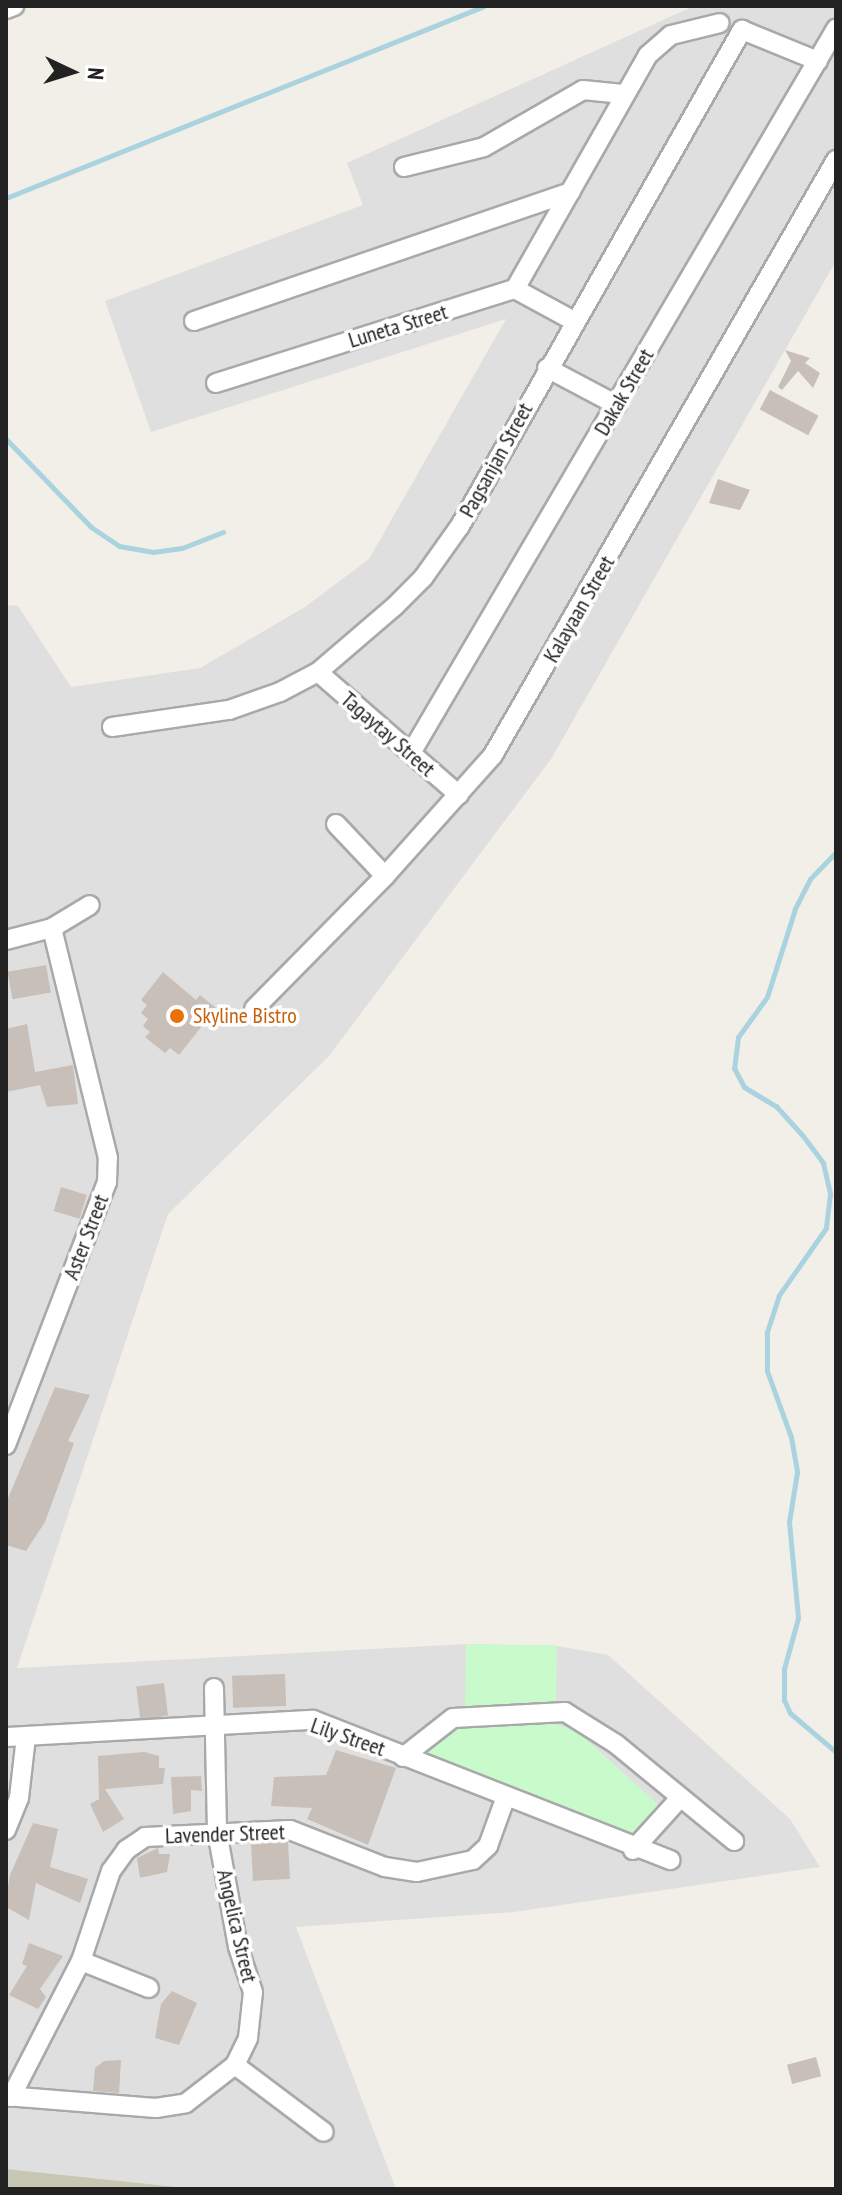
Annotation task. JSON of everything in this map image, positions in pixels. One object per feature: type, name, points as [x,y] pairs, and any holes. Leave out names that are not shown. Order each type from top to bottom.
[{"type":"street","points":[[6,9],[14,6]]},
{"type":"street","points":[[574,321],[515,289],[623,94],[648,55],[671,35],[720,23]]},
{"type":"street","name":"Dakak Street","points":[[411,753],[836,29]]},
{"type":"street","name":"Pagsanjan Street","points":[[112,727],[229,710],[318,672],[395,606],[442,553],[742,30],[818,61]]},
{"type":"street","points":[[404,167],[484,147],[583,90],[623,94]]},
{"type":"street","name":"Kalayaan Street","points":[[254,1009],[385,876],[459,795],[519,715],[836,160]]},
{"type":"street","points":[[194,321],[571,192]]},
{"type":"street","name":"Luneta Street","points":[[216,383],[515,289]]},
{"type":"street","points":[[547,368],[617,405]]},
{"type":"street","name":"Tagaytay Street","points":[[318,672],[459,795]]},
{"type":"street","points":[[336,824],[385,876]]},
{"type":"street","points":[[6,940],[52,928],[90,905]]},
{"type":"street","name":"Aster Street","points":[[6,1445],[107,1182],[108,1158],[52,928]]},
{"type":"street","name":"Angelica Street","points":[[214,1688],[217,1832],[238,1947],[253,1992],[248,2038],[235,2065]]},
{"type":"street","points":[[403,1757],[453,1718],[565,1712],[616,1744],[734,1841]]},
{"type":"street","name":"Lily Street","points":[[6,1737],[313,1720],[633,1850],[671,1860]]},
{"type":"street","points":[[6,1830],[19,1798],[26,1737]]},
{"type":"street","points":[[633,1850],[680,1798]]},
{"type":"street","name":"Lavender Street","points":[[9,2096],[81,1961],[111,1871],[126,1850],[145,1837],[217,1832],[304,1832],[385,1867],[444,1869],[473,1860],[488,1846],[505,1799]]},
{"type":"street","points":[[81,1961],[149,1988]]},
{"type":"street","points":[[9,2096],[156,2108],[186,2103],[235,2065],[324,2132]]},
{"type":"shaded area","points":[[694,6],[836,6],[836,261],[551,759],[329,1056],[168,1214],[17,1668],[466,1644],[557,1646],[608,1655],[790,1819],[820,1867],[514,1912],[296,1927],[396,2189],[197,2189],[6,2169],[6,605],[18,606],[71,687],[200,668],[305,607],[369,559],[506,319],[151,432],[105,301],[363,205],[347,163]]},
{"type":"shaded area","points":[[6,2169],[197,2189],[6,2189]]},
{"type":"green space","points":[[466,1644],[557,1646],[556,1712],[465,1710]]},
{"type":"green space","points":[[546,1722],[576,1730],[661,1807],[628,1838],[429,1755],[427,1746],[450,1725]]},
{"type":"building","points":[[785,350],[810,358],[805,363],[820,373],[813,388],[798,371],[782,390],[778,387],[791,361]]},
{"type":"building","points":[[770,390],[819,416],[808,435],[760,409]]},
{"type":"building","points":[[718,479],[750,490],[740,510],[709,503]]},
{"type":"building","points":[[46,965],[51,993],[12,999],[8,972]]},
{"type":"building","name":"Skyline Bistro","points":[[163,972],[196,1000],[200,995],[216,1008],[179,1055],[170,1048],[165,1053],[145,1037],[150,1032],[143,1026],[148,1019],[141,1013],[147,1005],[141,1000]]},
{"type":"building","points":[[27,1024],[35,1072],[73,1065],[78,1104],[47,1107],[40,1085],[6,1092],[6,1029]]},
{"type":"building","points":[[61,1187],[87,1195],[80,1219],[54,1211]]},
{"type":"building","points":[[55,1387],[90,1395],[68,1441],[74,1443],[45,1522],[26,1551],[6,1545],[6,1503]]},
{"type":"building","points":[[285,1674],[286,1706],[233,1708],[232,1676]]},
{"type":"building","points":[[164,1683],[168,1716],[140,1719],[136,1686]]},
{"type":"building","points":[[336,1750],[396,1768],[368,1845],[307,1819],[312,1808],[271,1806],[274,1777],[326,1775]]},
{"type":"building","points":[[144,1752],[159,1756],[159,1768],[165,1768],[163,1784],[105,1789],[124,1819],[103,1832],[90,1804],[99,1799],[98,1756]]},
{"type":"building","points":[[201,1776],[202,1791],[191,1790],[191,1811],[173,1814],[171,1777]]},
{"type":"building","points":[[33,1823],[58,1829],[50,1867],[88,1879],[80,1903],[36,1883],[29,1920],[6,1907],[6,1898],[10,1875]]},
{"type":"building","points":[[288,1842],[290,1879],[253,1881],[251,1844]]},
{"type":"building","points":[[158,1848],[159,1854],[170,1854],[167,1872],[140,1878],[137,1858]]},
{"type":"building","points":[[29,1943],[63,1956],[40,1989],[46,1997],[38,2009],[9,1995],[27,1966],[22,1964]]},
{"type":"building","points":[[172,1991],[197,2003],[179,2045],[155,2038],[161,2004]]},
{"type":"building","points":[[816,2057],[821,2076],[792,2084],[787,2065]]},
{"type":"building","points":[[121,2060],[119,2093],[93,2091],[95,2068],[104,2061]]},
{"type":"waterway","points":[[6,198],[484,6]]},
{"type":"waterway","points":[[6,439],[91,527],[119,546],[153,552],[182,548],[223,532]]},
{"type":"waterway","points":[[836,852],[810,879],[795,909],[767,997],[738,1037],[734,1068],[744,1087],[776,1106],[803,1136],[823,1163],[830,1194],[826,1228],[779,1295],[767,1333],[767,1371],[791,1437],[797,1472],[789,1522],[798,1618],[784,1669],[784,1700],[790,1713],[836,1752]]},
{"type":"place","name":"Skyline Bistro","points":[[177,1016]]}]
